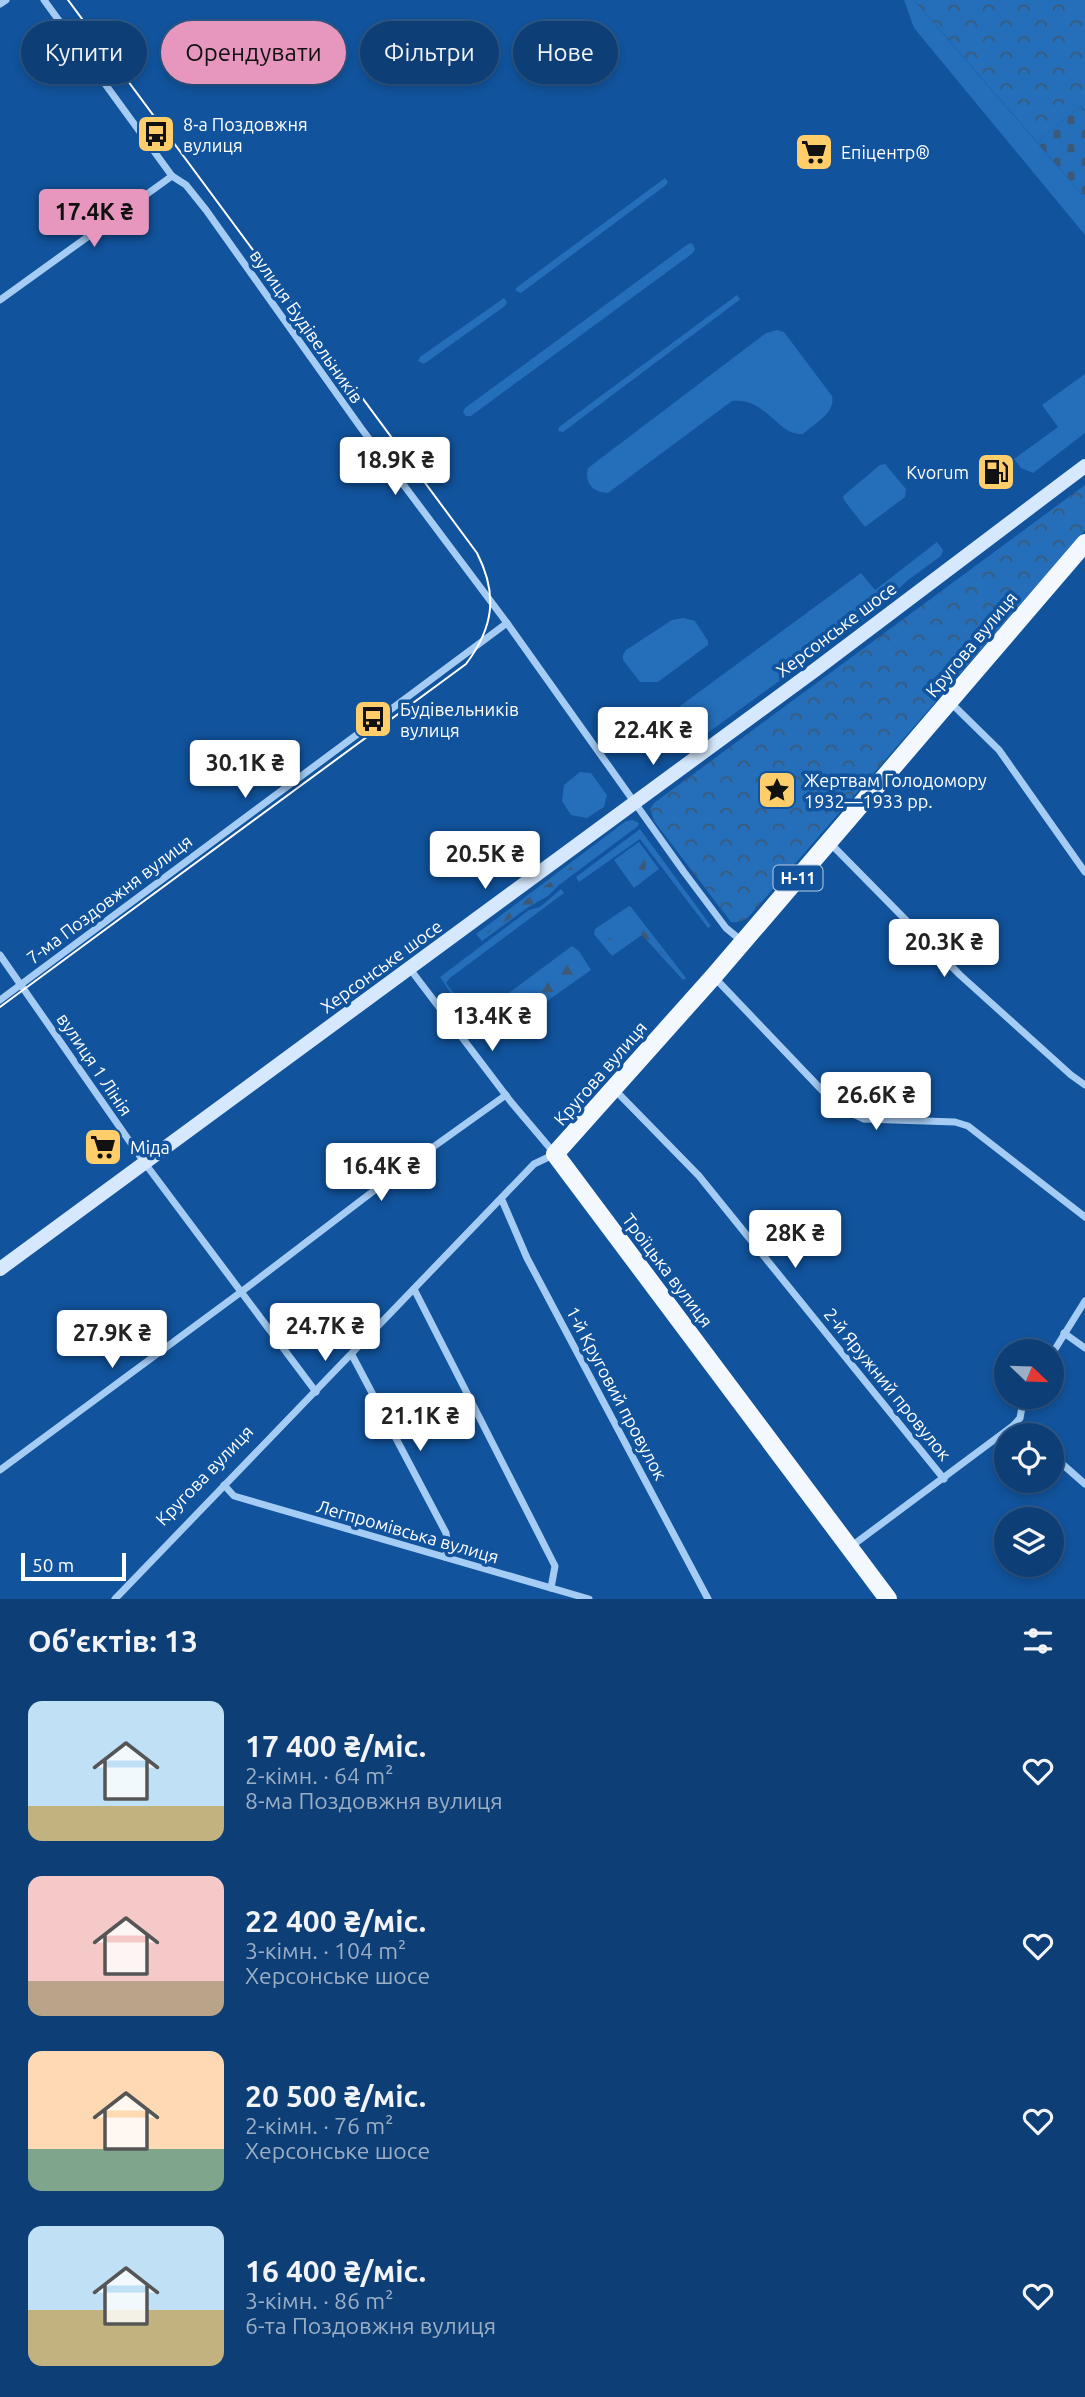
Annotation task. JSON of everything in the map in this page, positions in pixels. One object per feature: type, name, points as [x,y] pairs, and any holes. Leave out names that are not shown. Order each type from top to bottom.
[{"type":"main road","name":"Херсонське шосе","points":[[0,1269],[815,670],[1085,466]]},
{"type":"main road","name":"Кругова вулиця","points":[[555,1154],[713,977],[1085,543]]},
{"type":"main road","name":"Троїцька вулиця","points":[[555,1154],[888,1599]]},
{"type":"street","points":[[0,4],[6,0]]},
{"type":"street","name":"вулиця Будівельників","points":[[44,0],[172,176],[186,185],[206,210],[361,428],[507,623],[726,928],[743,942]]},
{"type":"street","points":[[0,300],[172,176]]},
{"type":"street","name":"7-ма Поздовжня вулиця","points":[[0,1000],[507,623]]},
{"type":"street","points":[[950,701],[999,750],[1085,872]]},
{"type":"street","points":[[829,842],[960,975],[1085,1085]]},
{"type":"street","name":"вулиця 1 Лінія","points":[[0,955],[144,1162],[316,1392]]},
{"type":"street","name":"Троїцька вулиця","points":[[410,969],[542,1142],[555,1154]]},
{"type":"street","points":[[713,977],[838,1107],[864,1119],[955,1122],[968,1126],[1085,1217]]},
{"type":"street","name":"2-й Яружний провулок","points":[[614,1088],[699,1176],[944,1479]]},
{"type":"street","points":[[0,1470],[401,1170],[506,1095]]},
{"type":"street","name":"Кругова вулиця","points":[[115,1599],[534,1164],[555,1154]]},
{"type":"street","name":"1-й Круговий провулок","points":[[502,1200],[527,1258],[708,1599]]},
{"type":"street","points":[[414,1289],[555,1566],[551,1588]]},
{"type":"street","points":[[1061,1339],[1085,1301]]},
{"type":"street","points":[[1064,1334],[1085,1348]]},
{"type":"street","points":[[352,1355],[446,1533],[448,1546],[444,1557]]},
{"type":"street","name":"2-й Яружний провулок","points":[[849,1548],[994,1440]]},
{"type":"street","points":[[1064,1466],[1085,1484]]},
{"type":"street","name":"Легпромівська вулиця","points":[[223,1485],[234,1496],[589,1599]]},
{"type":"green space","points":[[904,0],[914,0],[1085,198],[1085,235],[914,28]]},
{"type":"green space","points":[[914,0],[1085,0],[1085,111],[1081,106],[1037,142]]},
{"type":"green space","points":[[1081,106],[1085,111],[1085,198],[1037,142]]},
{"type":"green space","points":[[665,178],[668,182],[666,185],[521,293],[516,291],[516,288]]},
{"type":"green space","points":[[692,243],[695,249],[693,253],[471,416],[466,416],[463,412],[465,408]]},
{"type":"green space","points":[[737,295],[740,299],[738,301],[563,432],[558,431],[559,427]]},
{"type":"green space","points":[[504,298],[507,302],[505,306],[424,364],[418,361],[420,357]]},
{"type":"green space","points":[[777,330],[784,332],[832,396],[831,408],[818,422],[803,434],[794,433],[754,405],[744,401],[732,401],[608,493],[591,486],[587,478],[588,468],[766,333]]},
{"type":"green space","points":[[1085,374],[1085,433],[1033,473],[1021,468],[1014,459],[1058,427],[1042,405]]},
{"type":"green space","points":[[885,464],[906,489],[905,497],[865,527],[843,496],[880,465]]},
{"type":"green space","points":[[1085,485],[1085,530],[753,912],[743,920],[731,922],[654,821],[650,809],[654,803]]},
{"type":"green space","points":[[937,542],[943,550],[941,556],[908,580],[877,610],[698,740],[682,737],[665,717],[861,573],[875,590]]},
{"type":"green space","points":[[683,618],[695,621],[708,645],[658,682],[640,682],[623,660],[626,650],[672,620]]},
{"type":"green space","points":[[580,772],[591,773],[607,795],[604,807],[587,818],[571,815],[562,801],[564,785]]},
{"type":"green space","points":[[626,821],[639,823],[638,826],[548,896],[482,941],[476,934]]},
{"type":"green space","points":[[640,829],[711,926],[708,928],[640,839],[579,882],[576,877]]},
{"type":"green space","points":[[639,842],[659,869],[634,888],[614,860]]},
{"type":"green space","points":[[595,849],[595,854],[540,899],[482,937],[482,932]]},
{"type":"green space","points":[[636,849],[644,856],[646,864],[644,875],[636,880],[629,876],[620,863],[624,855]]},
{"type":"green space","points":[[561,889],[564,893],[450,978],[446,983],[457,997],[454,998],[440,977],[529,910],[540,907]]},
{"type":"green space","points":[[629,906],[686,978],[683,980],[642,935],[612,956],[594,934],[595,929]]},
{"type":"green space","points":[[633,921],[651,937],[665,956],[641,935],[610,949],[606,941]]},
{"type":"green space","points":[[572,946],[579,951],[591,970],[492,1040],[475,1018]]},
{"type":"green space","points":[[570,951],[577,953],[585,964],[566,985],[523,1013],[509,1011],[490,1021],[484,1019],[495,1008],[509,1000],[518,998],[525,1005],[534,1002],[536,979]]},
{"type":"tram line","points":[[0,1007],[466,664],[482,637],[490,610],[488,582],[477,553],[68,0]]},
{"type":"place","name":"8-а Поздовжня вулиця","points":[[156,134]]},
{"type":"place","name":"Епіцентр®","points":[[814,152]]},
{"type":"place","name":"Kvorum","points":[[996,472]]},
{"type":"place","name":"Будівельників вулиця","points":[[373,719]]},
{"type":"place","name":"Жертвам Голодомору 1932—1933 рр.","points":[[777,790]]},
{"type":"place","name":"Міда","points":[[103,1147]]}]
